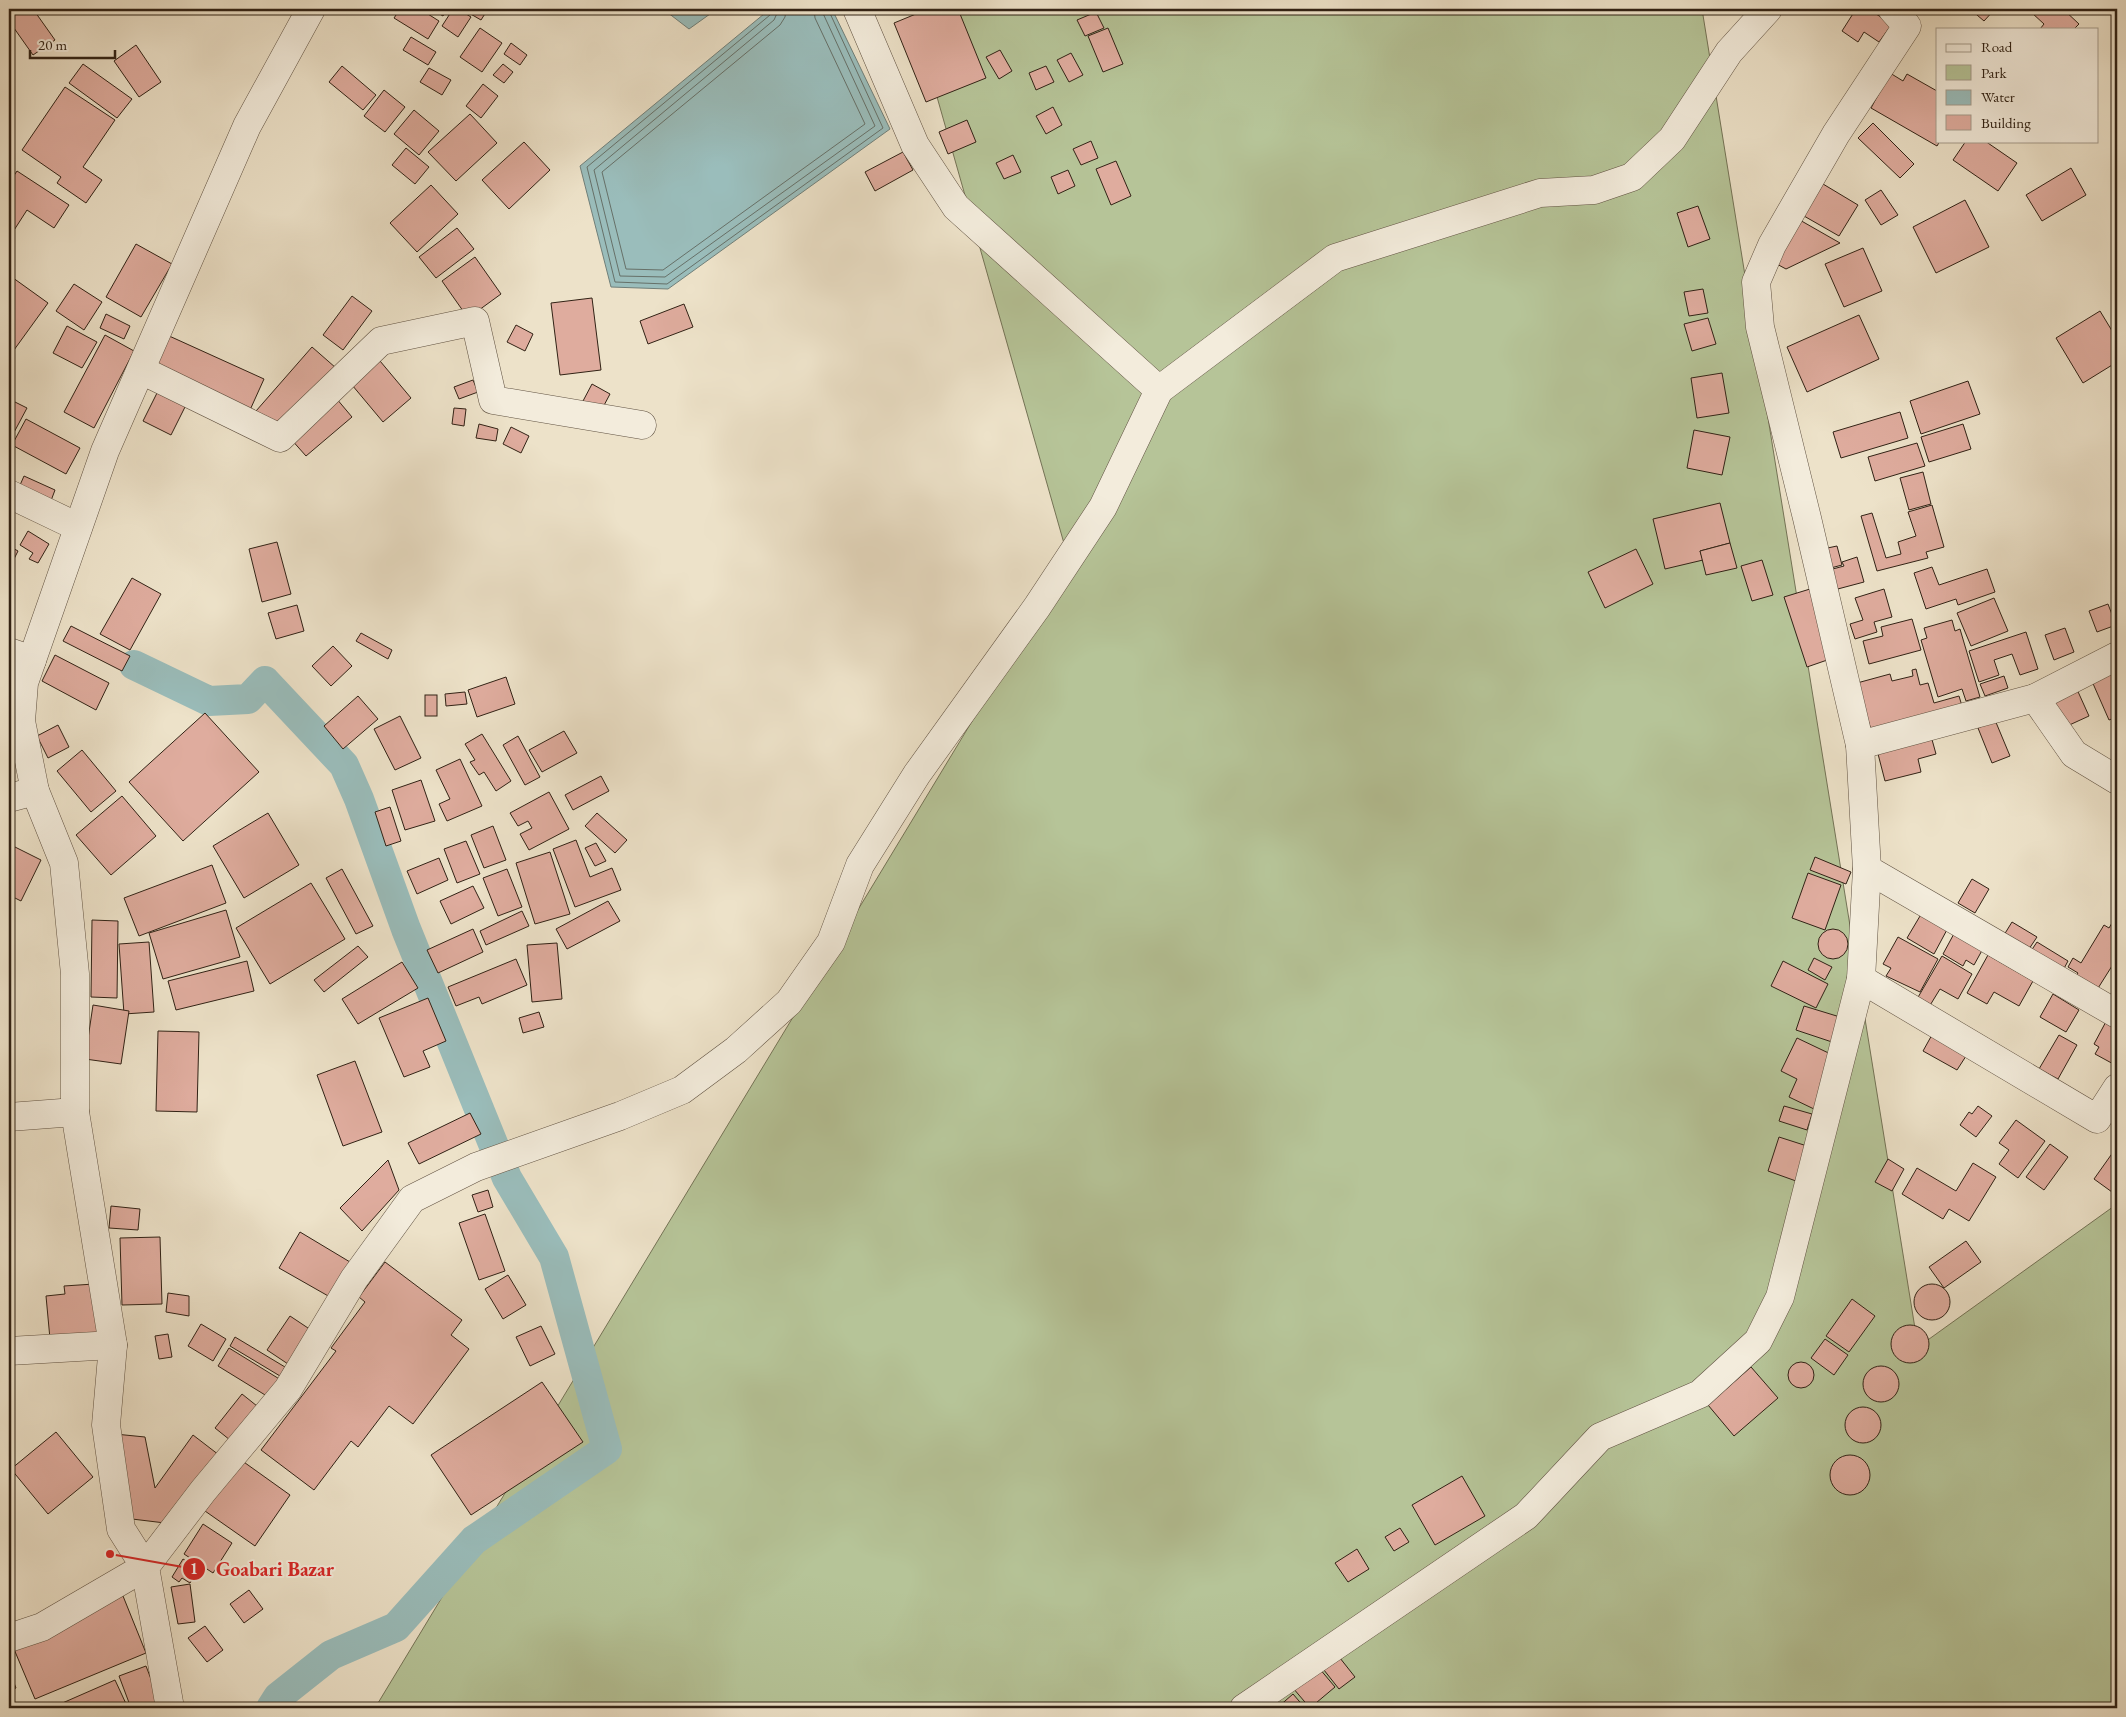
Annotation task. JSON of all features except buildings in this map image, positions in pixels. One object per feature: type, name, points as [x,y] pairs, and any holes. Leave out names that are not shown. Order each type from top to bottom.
[{"type":"street","points":[[170,1708],[145,1567],[122,1529],[106,1425],[113,1345],[75,1112],[75,974],[64,863],[35,791],[21,721],[24,683],[20,656],[78,527],[105,451],[247,126],[311,9]]},
{"type":"street","points":[[858,9],[915,145],[956,207],[1159,390]]},
{"type":"street","points":[[9,1638],[42,1627],[145,1567],[203,1491],[288,1389],[354,1280],[412,1199],[476,1167],[620,1116],[682,1090],[736,1050],[789,1002],[831,942],[860,865],[917,774],[1037,607],[1103,507],[1159,390],[1335,258],[1540,193],[1594,190],[1632,177],[1672,139],[1729,52],[1768,9]]},
{"type":"street","points":[[1244,1708],[1526,1516],[1600,1436],[1700,1394],[1758,1341],[1780,1296],[1861,979],[1868,869],[1860,744],[1760,326],[1756,282],[1772,245],[1830,143],[1906,26],[1892,9]]},
{"type":"street","points":[[140,370],[280,438],[381,341],[475,321],[493,400],[642,425]]},
{"type":"street","points":[[9,494],[78,527]]},
{"type":"street","points":[[1860,744],[2035,698],[2117,656]]},
{"type":"street","points":[[2035,698],[2074,754],[2117,780]]},
{"type":"street","points":[[9,798],[35,791]]},
{"type":"street","points":[[1868,869],[2117,1014]]},
{"type":"street","points":[[1861,979],[2097,1119],[2117,1088]]},
{"type":"street","points":[[9,1118],[75,1112]]},
{"type":"street","points":[[9,1351],[113,1345]]},
{"type":"green space","points":[[912,9],[1702,9],[1918,1347],[2117,1204],[2117,1708],[375,1708],[1069,561]]},
{"type":"water","points":[[663,9],[717,9],[689,29]]},
{"type":"water","points":[[770,9],[832,9],[890,129],[668,289],[611,287],[580,166]]},
{"type":"waterway","points":[[134,665],[209,701],[248,699],[265,681],[344,765],[359,799],[406,929],[507,1178],[554,1257],[607,1449],[474,1540],[396,1627],[331,1655],[278,1697],[271,1708]]},
{"type":"place","name":"Goabari Bazar","points":[[110,1554]]}]
